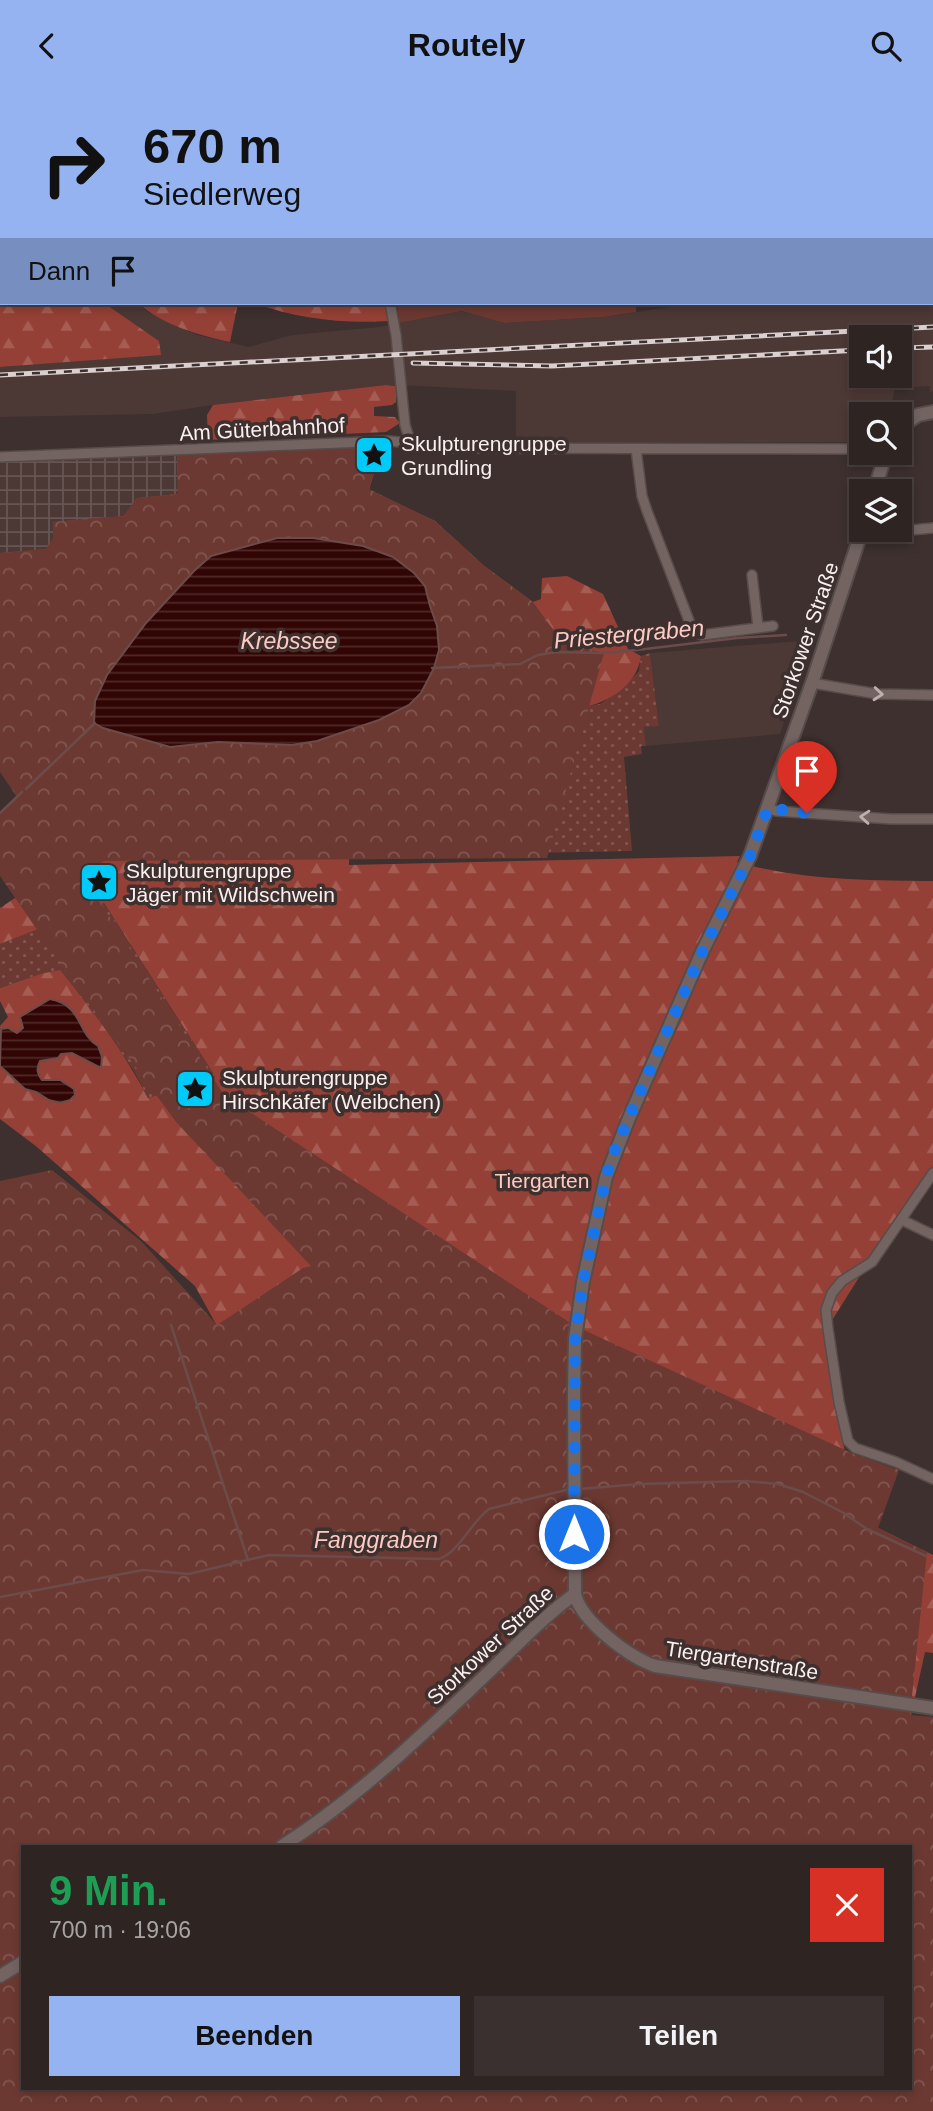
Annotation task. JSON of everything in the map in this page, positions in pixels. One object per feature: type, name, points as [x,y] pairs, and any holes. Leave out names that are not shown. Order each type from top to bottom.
[{"type":"main road","points":[[912,419],[933,412]]},
{"type":"main road","name":"Storkower Straße","points":[[283,1845],[374,1778],[548,1615],[575,1594],[575,1339],[583,1282],[606,1177],[614,1152],[703,950],[750,856],[818,685],[860,542]]},
{"type":"main road","name":"Tiergartenstraße","points":[[575,1594],[581,1609],[591,1621],[626,1650],[655,1666],[933,1708]]},
{"type":"main road","points":[[0,1976],[21,1963]]},
{"type":"street","points":[[390,305],[405,425],[410,441]]},
{"type":"street","name":"Am Güterbahnhof","points":[[0,457],[410,441],[424,446],[448,448],[849,449]]},
{"type":"street","points":[[636,449],[642,496],[695,632],[702,635],[774,626]]},
{"type":"street","points":[[912,531],[933,529]]},
{"type":"street","points":[[752,575],[758,627]]},
{"type":"street","points":[[818,685],[877,694],[933,695]]},
{"type":"street","points":[[768,808],[891,819],[933,819]]},
{"type":"street","points":[[933,1173],[872,1262],[842,1281],[832,1293],[826,1310],[842,1420],[848,1441],[855,1448],[896,1462],[933,1479]]},
{"type":"street","points":[[902,1220],[933,1235]]},
{"type":"shaded area","points":[[107,305],[140,305],[148,312],[197,335],[249,347],[292,335],[379,327],[462,311],[504,323],[603,317],[684,305],[933,305],[933,391],[930,392],[930,386],[912,387],[912,325],[849,325],[849,388],[895,388],[892,402],[849,402],[849,442],[516,443],[516,391],[386,385],[153,414],[0,417],[0,367],[160,354],[159,341]]},
{"type":"shaded area","points":[[177,454],[179,494],[137,498],[124,516],[53,522],[53,539],[46,549],[0,553],[0,459]]},
{"type":"shaded area","points":[[812,640],[780,734],[646,746],[644,727],[659,725],[650,653]]},
{"type":"green space","points":[[0,305],[107,305],[159,341],[161,355],[0,367]]},
{"type":"green space","points":[[140,305],[238,305],[230,342],[193,332]]},
{"type":"green space","points":[[261,305],[385,305],[389,321],[321,319]]},
{"type":"green space","points":[[397,305],[636,305],[636,312],[603,317],[504,323],[462,311],[399,323]]},
{"type":"green space","points":[[396,386],[396,402],[374,407],[374,416],[395,417],[400,423],[386,432],[208,440],[207,415],[213,405]]},
{"type":"green space","name":"Tiergarten","points":[[382,446],[369,490],[435,521],[483,565],[533,602],[541,599],[542,578],[567,576],[603,594],[628,649],[641,656],[634,676],[620,691],[601,702],[580,708],[349,858],[349,865],[740,856],[737,862],[785,873],[859,880],[933,881],[933,1171],[893,1223],[826,1330],[845,1454],[878,1528],[933,1555],[933,1653],[925,1652],[910,1720],[933,2111],[912,2090],[912,1845],[23,1845],[0,1691],[217,1326],[195,1286],[37,1147],[0,1119],[0,1026],[8,1017],[0,1001],[0,988],[60,970],[129,1064],[148,1098],[170,1091],[213,1087],[215,1076],[104,903],[0,944],[0,908],[51,874],[0,553],[46,549],[53,539],[53,522],[124,516],[137,498],[178,494],[177,454]]},
{"type":"green space","points":[[382,446],[369,489],[435,521],[483,565],[533,602],[563,643],[604,653],[547,858],[104,861],[82,874],[224,1095],[575,1326],[854,1454],[899,1470],[878,1528],[927,1552],[910,1715],[933,1717],[933,2111],[0,2111],[0,1181],[52,1170],[141,1241],[217,1325],[303,1268],[311,1266],[176,1122],[0,876],[0,813],[17,797],[0,772],[0,553],[46,549],[53,539],[53,522],[124,516],[137,498],[178,494],[177,454]]},
{"type":"green space","points":[[650,653],[659,726],[644,727],[646,746],[641,746],[642,754],[624,757],[632,851],[391,856],[538,713],[600,704],[621,690],[639,671],[641,656]]},
{"type":"green space","points":[[103,902],[215,1076],[213,1087],[170,1091],[148,1098],[134,1071],[88,1006],[40,974],[0,988],[0,944]]},
{"type":"water","name":"Krebssee","points":[[277,538],[313,538],[363,546],[393,557],[414,573],[425,586],[437,626],[439,650],[434,668],[421,693],[409,705],[379,720],[317,741],[292,745],[218,742],[170,747],[94,723],[95,701],[107,675],[146,623],[194,571],[211,556]]},
{"type":"water","points":[[50,999],[61,1002],[74,1013],[91,1041],[98,1046],[102,1057],[101,1068],[72,1053],[40,1061],[38,1071],[42,1080],[60,1080],[74,1089],[75,1095],[70,1100],[60,1103],[25,1089],[0,1066],[1,1029],[8,1028],[17,1033],[23,1028],[20,1017]]},
{"type":"waterway","name":"Priestergraben","points":[[432,668],[520,664],[538,655],[557,652],[604,653],[786,635]]},
{"type":"waterway","points":[[26,789],[95,723]]},
{"type":"waterway","points":[[0,813],[22,792]]},
{"type":"waterway","points":[[171,1325],[248,1560]]},
{"type":"waterway","name":"Fanggraben","points":[[580,1489],[640,1484],[746,1481],[778,1484],[803,1492],[842,1512],[867,1529],[926,1556]]},
{"type":"waterway","name":"Fanggraben","points":[[0,1597],[143,1570],[189,1574],[269,1555],[438,1559],[452,1551],[489,1509],[570,1489]]},
{"type":"railway","points":[[0,375],[933,327]]},
{"type":"railway","points":[[912,348],[933,347]]},
{"type":"railway","points":[[413,363],[552,366],[849,351]]},
{"type":"place","name":"Skulpturengruppe Grundling","points":[[374,455]]},
{"type":"place","name":"Skulpturengruppe Jäger mit Wildschwein","points":[[99,882]]},
{"type":"place","name":"Skulpturengruppe Hirschkäfer (Weibchen)","points":[[195,1089]]},
{"type":"route","points":[[574,1534],[575,1339],[593,1233],[614,1152],[703,950],[750,856],[768,808],[807,813]]}]
